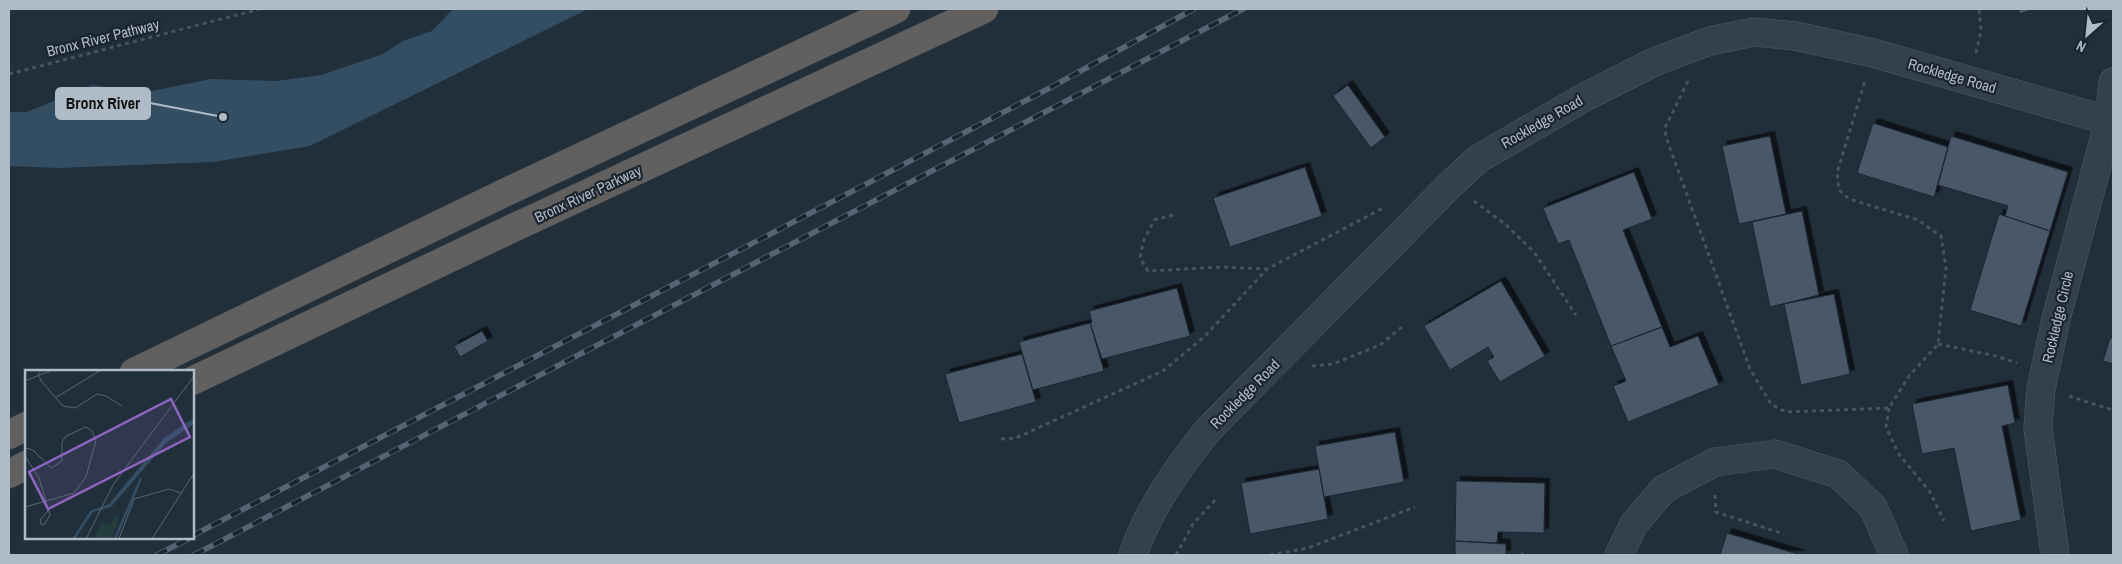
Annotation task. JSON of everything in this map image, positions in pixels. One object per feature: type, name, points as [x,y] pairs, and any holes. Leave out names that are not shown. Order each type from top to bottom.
[{"type":"highway","points":[[138,370],[502,194],[896,9]]},
{"type":"highway","name":"Bronx River Parkway","points":[[194,380],[984,9]]},
{"type":"highway","points":[[9,435],[25,427]]},
{"type":"highway","points":[[9,474],[25,466]]},
{"type":"street","name":"Rockledge Road","points":[[1133,555],[1140,534],[1177,469],[1208,430],[1451,184],[1478,159],[1583,98],[1654,62],[1710,41],[1754,32],[1795,36],[1873,53],[2111,122]]},
{"type":"street","name":"Rockledge Circle","points":[[2055,555],[2038,428],[2042,390],[2056,319],[2111,122],[2113,82]]},
{"type":"street","points":[[1619,555],[1634,524],[1664,490],[1715,462],[1775,454],[1838,474],[1874,507],[1894,555]]},
{"type":"path","name":"Bronx River Pathway","points":[[9,74],[260,9]]},
{"type":"path","points":[[1970,82],[1980,30],[1979,9]]},
{"type":"path","points":[[1710,41],[1666,128],[1666,137],[1750,369],[1771,404],[1786,412],[1889,408]]},
{"type":"path","points":[[1873,53],[1837,173],[1839,190],[1849,199],[1918,220],[1941,236],[1946,268],[1938,344],[1909,376],[1889,408],[1886,427],[1898,454],[1930,492],[1944,521]]},
{"type":"path","points":[[1451,184],[1505,224],[1534,252],[1576,315]]},
{"type":"path","points":[[1001,439],[1016,438],[1164,371],[1204,337],[1267,269],[1375,211],[1403,200],[1429,206]]},
{"type":"path","points":[[1173,215],[1154,220],[1142,242],[1140,258],[1148,271],[1223,267],[1267,269]]},
{"type":"path","points":[[1280,359],[1307,367],[1333,364],[1380,345],[1403,326]]},
{"type":"path","points":[[1938,344],[1996,356],[2023,366]]},
{"type":"path","points":[[2042,390],[2113,410]]},
{"type":"path","points":[[1715,462],[1716,512],[1784,534]]},
{"type":"path","points":[[1176,555],[1193,524],[1218,497]]},
{"type":"path","points":[[1270,555],[1308,548],[1415,507]]},
{"type":"water","points":[[453,9],[588,9],[310,146],[213,162],[59,168],[9,166],[9,112],[27,112],[92,85],[147,92],[211,79],[276,81],[321,75],[383,54],[403,41],[432,31]]},
{"type":"building","points":[[2018,9],[2034,9],[2020,14]]},
{"type":"building","points":[[1348,85],[1385,137],[1371,148],[1333,96]]},
{"type":"building","points":[[1873,123],[1948,147],[1934,197],[1857,173]]},
{"type":"building","points":[[1770,136],[1786,214],[1739,224],[1722,146]]},
{"type":"building","points":[[1951,136],[2068,172],[2050,231],[2005,216],[2008,206],[1938,185]]},
{"type":"building","points":[[1305,167],[1322,216],[1230,247],[1213,198]]},
{"type":"building","points":[[1634,172],[1652,219],[1623,230],[1662,327],[1611,346],[1569,240],[1558,244],[1543,208]]},
{"type":"building","points":[[1802,211],[1819,295],[1770,307],[1752,222]]},
{"type":"building","points":[[1999,214],[2050,231],[2021,326],[1970,310]]},
{"type":"building","points":[[1501,281],[1545,356],[1500,382],[1487,361],[1494,357],[1488,347],[1450,370],[1424,326]]},
{"type":"building","points":[[1177,288],[1190,336],[1102,359],[1090,323],[1092,322],[1089,311]]},
{"type":"building","points":[[1834,294],[1850,374],[1801,385],[1784,304]]},
{"type":"building","points":[[1090,323],[1104,371],[1033,390],[1019,342]]},
{"type":"building","points":[[1662,327],[1670,347],[1698,336],[1719,385],[1628,422],[1613,386],[1626,381],[1611,346]]},
{"type":"building","points":[[482,331],[488,341],[460,357],[454,346]]},
{"type":"building","points":[[2110,338],[2113,339],[2113,364],[2103,361]]},
{"type":"building","points":[[1022,354],[1036,402],[959,423],[945,374]]},
{"type":"building","points":[[2008,385],[2015,423],[2002,426],[2021,520],[1971,531],[1954,448],[1922,454],[1912,404]]},
{"type":"building","points":[[1395,432],[1404,482],[1324,497],[1315,446]]},
{"type":"building","points":[[1319,469],[1328,519],[1250,534],[1241,483]]},
{"type":"building","points":[[1456,481],[1545,483],[1544,533],[1498,532],[1497,543],[1455,541]]},
{"type":"building","points":[[1727,533],[1801,555],[1720,555]]},
{"type":"building","points":[[1455,541],[1506,544],[1506,555],[1455,555]]},
{"type":"railway","points":[[194,535],[1044,91],[1194,9]]},
{"type":"railway","points":[[194,555],[1243,9]]},
{"type":"railway","points":[[157,555],[188,539]]},
{"type":"place","name":"Bronx River","points":[[223,117]]}]
